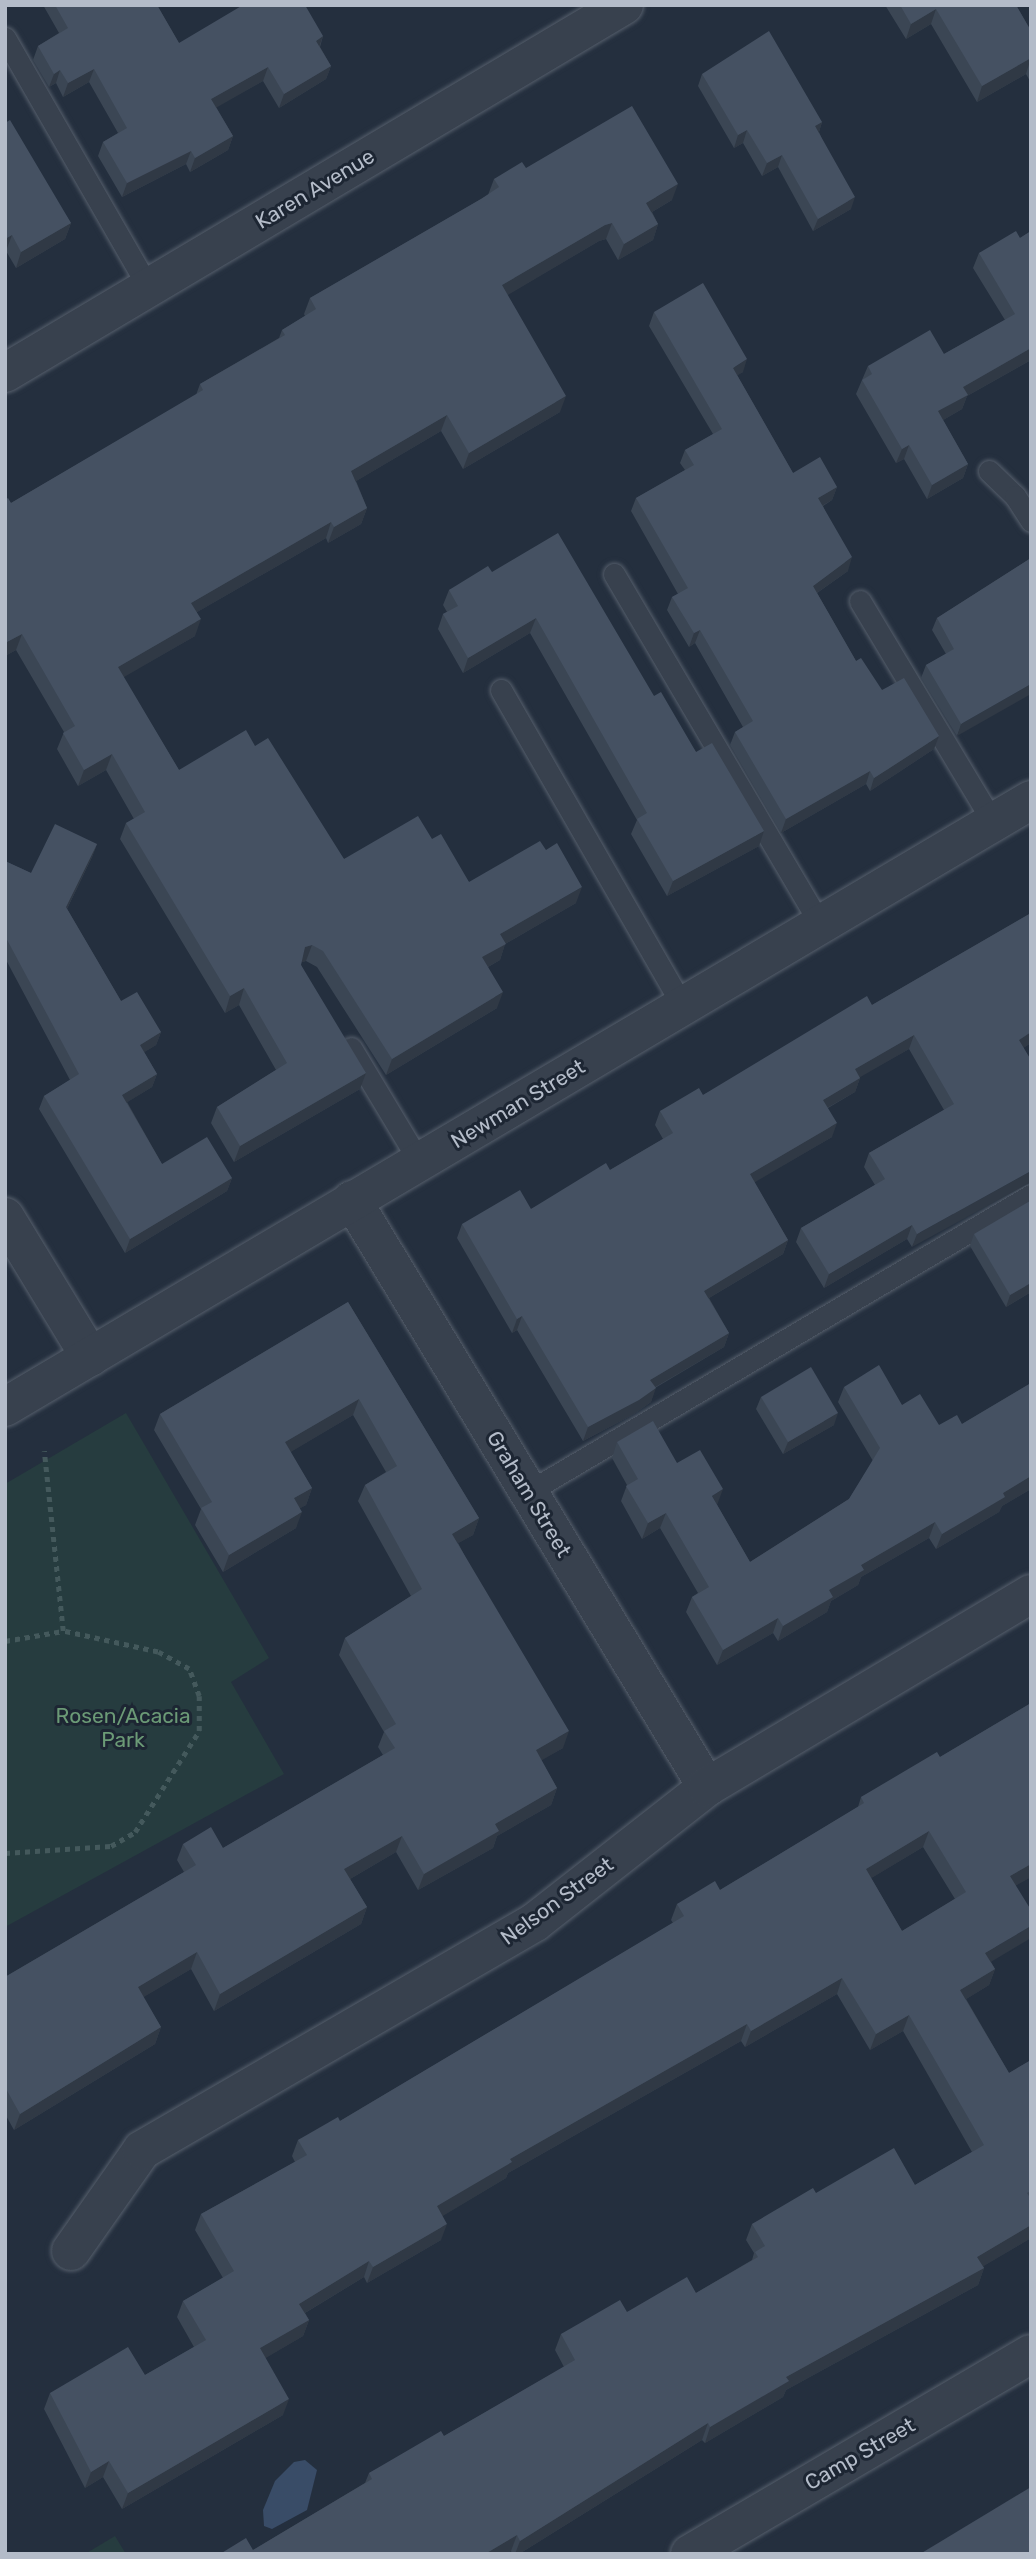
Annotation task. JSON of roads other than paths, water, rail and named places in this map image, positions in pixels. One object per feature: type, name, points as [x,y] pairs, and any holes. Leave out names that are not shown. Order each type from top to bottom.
[{"type":"street","name":"Karen Avenue","points":[[5,373],[624,5]]},
{"type":"street","name":"Newman Street","points":[[5,1408],[352,1199],[420,1163],[1031,800]]},
{"type":"street","name":"Graham Street","points":[[352,1199],[707,1787]]},
{"type":"street","points":[[5,1217],[90,1357]]},
{"type":"street","name":"Nelson Street","points":[[71,2251],[142,2150],[535,1922],[707,1787],[1031,1594]]},
{"type":"street","name":"Camp Street","points":[[690,2554],[1031,2354]]},
{"type":"lane","points":[[5,38],[149,288]]},
{"type":"lane","points":[[989,471],[1015,496],[1031,521]]},
{"type":"lane","points":[[614,574],[821,924]]},
{"type":"lane","points":[[860,601],[993,822]]},
{"type":"lane","points":[[501,690],[682,1005]]},
{"type":"lane","points":[[342,1033],[420,1163]]},
{"type":"lane","points":[[528,1492],[1031,1195]]},
{"type":"water","points":[[305,2460],[317,2470],[307,2510],[272,2529],[264,2526],[263,2510],[275,2481],[294,2462]]},
{"type":"park label","name":"Rosen/Acacia Park","points":[[123,1728]]}]
